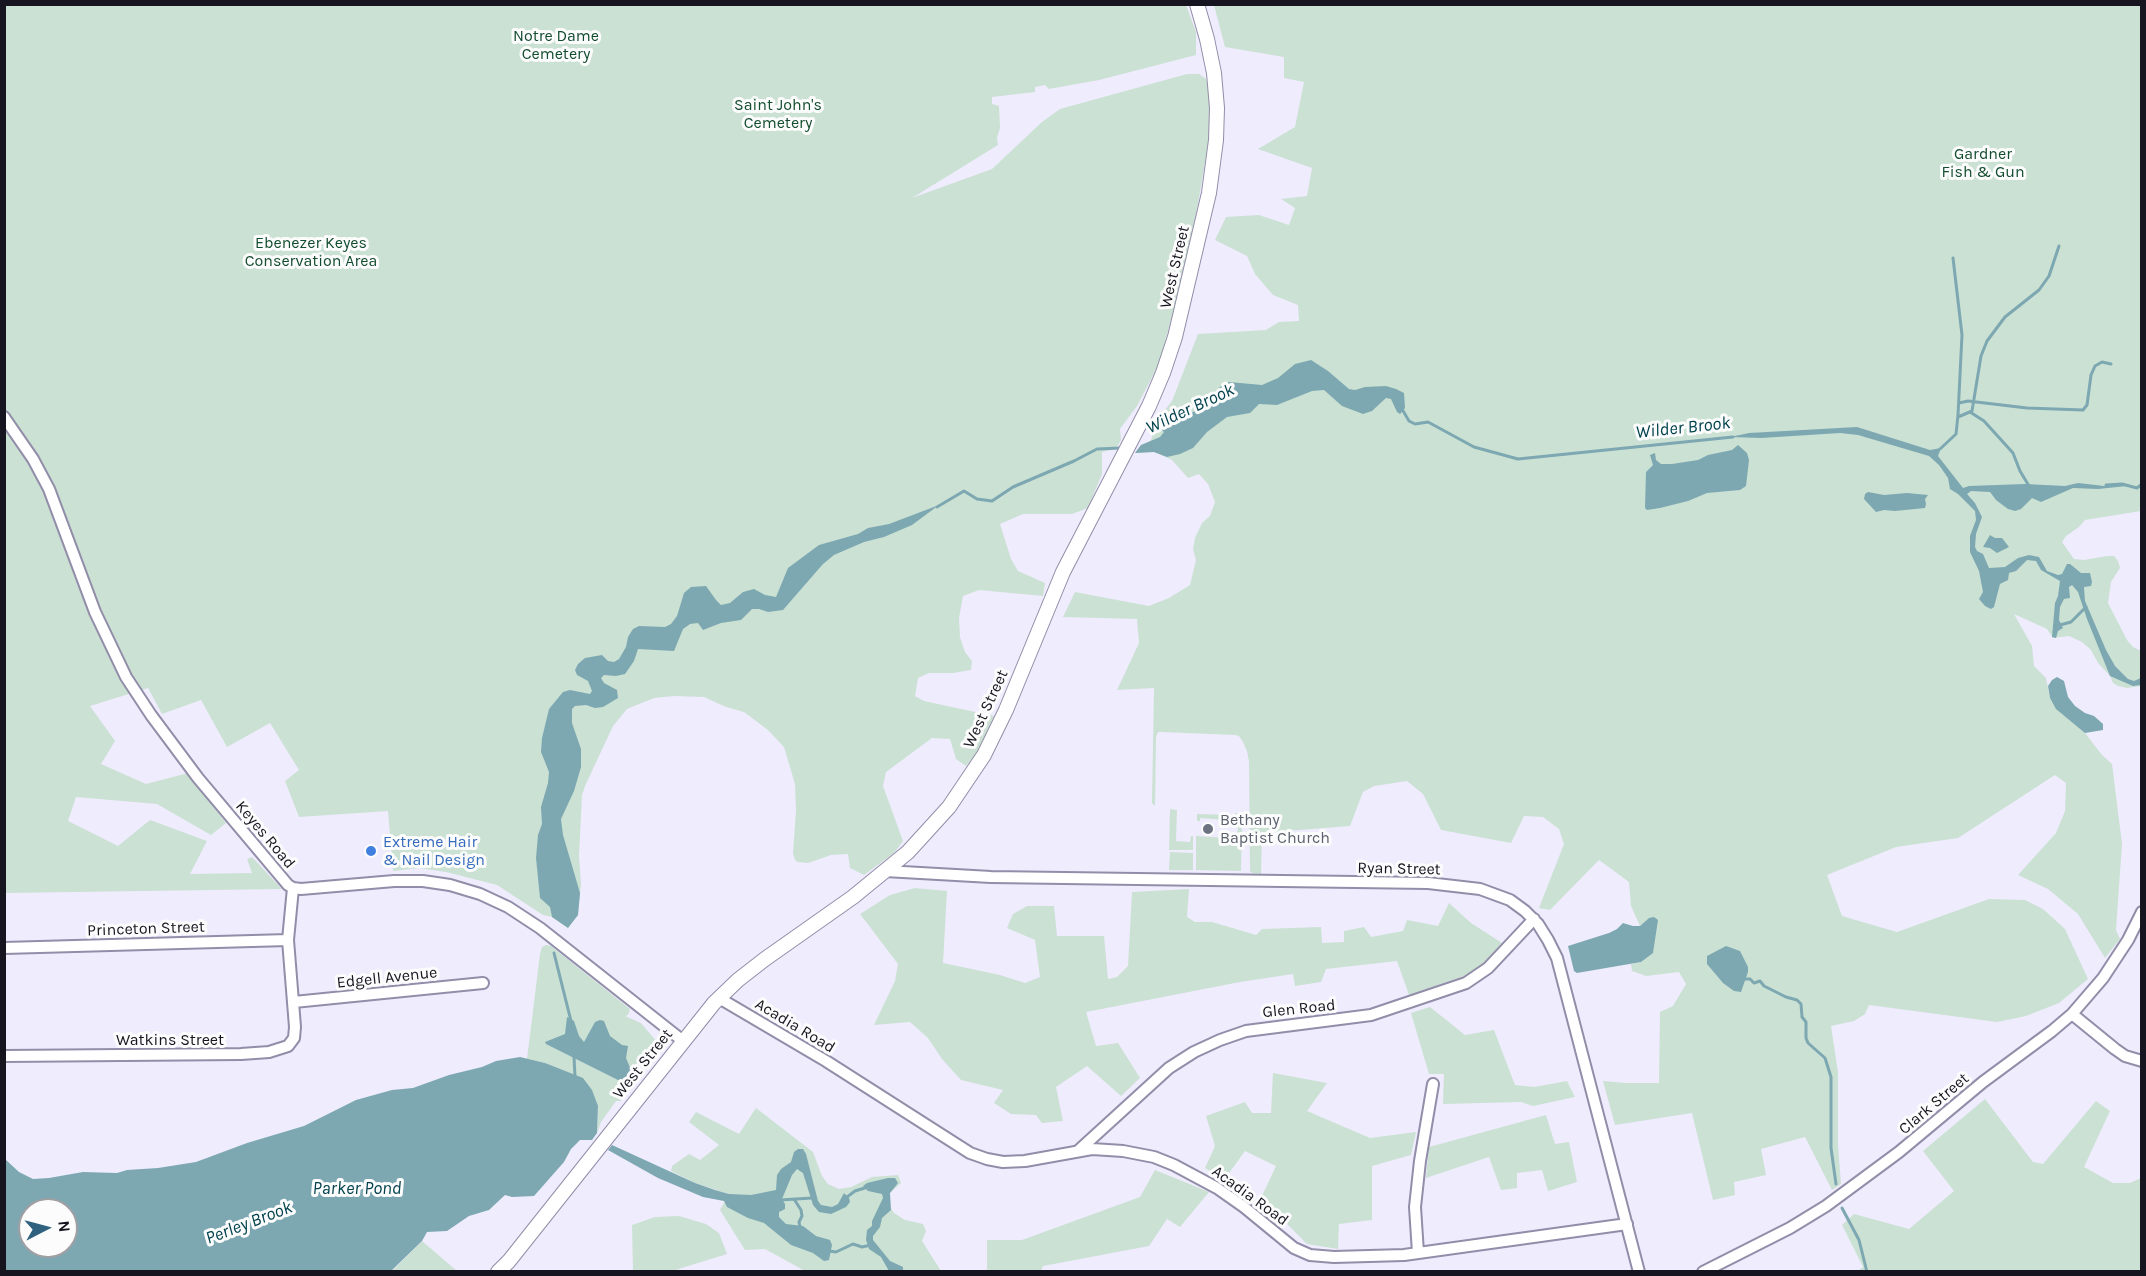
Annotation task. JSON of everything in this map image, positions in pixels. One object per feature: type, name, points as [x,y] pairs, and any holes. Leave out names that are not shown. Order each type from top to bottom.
[{"type":"main road","name":"West Street","points":[[498,1272],[719,998],[765,959],[854,897],[908,852],[938,821],[960,793],[984,755],[1006,710],[1064,572],[1156,390],[1170,355],[1209,193],[1216,140],[1216,96],[1210,50],[1197,4]]},
{"type":"street","name":"Keyes Road","points":[[4,417],[33,459],[49,489],[95,612],[126,677],[198,778],[282,880],[293,888],[409,881],[450,885],[480,894],[508,907],[540,928],[683,1041]]},
{"type":"street","name":"Ryan Street","points":[[885,872],[991,877],[1448,885],[1480,889],[1518,905],[1534,919],[1544,932],[1557,958],[1639,1272]]},
{"type":"street","points":[[293,888],[288,940],[294,1002]]},
{"type":"street","name":"Clark Street","points":[[1703,1272],[1790,1227],[1838,1197],[1899,1152],[1983,1082],[2072,1014],[2115,961],[2142,912]]},
{"type":"street","name":"Glen Road","points":[[1078,1151],[1169,1068],[1201,1048],[1246,1031],[1371,1015],[1466,983],[1488,968],[1534,919]]},
{"type":"street","name":"Princeton Street","points":[[4,948],[288,940]]},
{"type":"street","name":"Edgell Avenue","points":[[294,1002],[483,983]]},
{"type":"street","name":"Acadia Road","points":[[719,998],[826,1061],[954,1144],[979,1157],[1003,1162],[1025,1161],[1102,1149],[1154,1156],[1226,1194],[1294,1248],[1310,1255],[1334,1257],[1418,1253],[1627,1224]]},
{"type":"street","name":"Watkins Street","points":[[4,1056],[269,1052],[284,1048],[293,1042],[294,1002]]},
{"type":"street","points":[[2072,1014],[2125,1056],[2142,1061]]},
{"type":"street","points":[[1418,1253],[1415,1207],[1433,1084]]},
{"type":"green space","points":[[4,5],[1186,5],[1196,32],[1196,55],[1099,80],[1049,89],[1045,85],[1035,87],[1035,92],[992,97],[992,104],[999,106],[998,145],[912,198],[992,169],[1042,122],[1060,109],[1187,74],[1199,74],[1206,79],[1209,92],[1209,138],[1198,204],[1178,294],[1159,364],[1137,406],[1120,429],[1121,440],[1116,449],[1102,452],[1102,474],[1088,508],[1072,514],[1023,514],[1000,524],[1011,559],[1018,571],[1045,583],[1043,596],[979,590],[963,596],[959,618],[960,637],[965,652],[972,661],[971,670],[929,673],[918,678],[915,696],[924,701],[994,716],[977,753],[966,766],[956,759],[950,739],[932,738],[886,772],[883,786],[903,841],[894,853],[864,875],[850,868],[848,854],[831,855],[808,863],[798,862],[793,853],[795,784],[784,747],[768,730],[744,712],[704,697],[654,698],[627,709],[613,726],[585,786],[582,795],[579,856],[581,884],[578,915],[568,928],[552,917],[543,915],[497,885],[446,872],[419,868],[393,871],[388,811],[299,817],[285,781],[299,770],[270,723],[227,747],[201,700],[162,714],[148,688],[90,706],[115,741],[101,764],[146,784],[188,773],[226,823],[211,835],[157,804],[76,797],[68,821],[118,846],[150,820],[207,841],[190,874],[252,873],[247,859],[252,857],[282,889],[5,893]]},
{"type":"green space","name":"Gardner Fish & Gun","points":[[1214,5],[2141,5],[2141,511],[2085,520],[2062,542],[2074,559],[2114,556],[2118,561],[2120,568],[2111,582],[2108,603],[2127,640],[2141,651],[2141,686],[2127,688],[2118,686],[2113,683],[2091,650],[2082,642],[2069,636],[2053,638],[2047,629],[2014,614],[2032,646],[2034,666],[2046,678],[2050,698],[2112,764],[2122,844],[2116,930],[2120,939],[2105,958],[2078,914],[2048,889],[2018,875],[2056,833],[2065,811],[2066,783],[2055,775],[1958,838],[1896,847],[1827,875],[1842,916],[1897,932],[1989,899],[2025,900],[2043,909],[2065,929],[2088,979],[2059,1003],[2026,1016],[1997,1022],[1869,1005],[1865,1014],[1854,1021],[1831,1026],[1838,1072],[1838,1145],[1841,1184],[1832,1190],[1805,1137],[1761,1149],[1766,1175],[1734,1182],[1735,1195],[1713,1200],[1692,1113],[1615,1125],[1603,1081],[1659,1083],[1660,1012],[1673,1006],[1686,984],[1679,972],[1646,976],[1632,971],[1631,964],[1641,962],[1649,918],[1640,926],[1631,906],[1629,882],[1599,860],[1550,910],[1539,908],[1564,844],[1559,829],[1543,817],[1524,816],[1511,843],[1441,830],[1423,794],[1407,781],[1374,786],[1363,792],[1350,826],[1262,833],[1261,874],[1252,873],[1250,871],[1249,761],[1243,742],[1239,736],[1235,735],[1161,732],[1158,732],[1156,737],[1155,806],[1152,803],[1154,688],[1117,690],[1139,643],[1137,619],[1063,617],[1075,592],[1149,606],[1169,598],[1190,585],[1196,560],[1193,549],[1195,538],[1202,523],[1210,516],[1215,502],[1208,484],[1199,474],[1188,478],[1172,460],[1159,454],[1135,453],[1141,445],[1148,444],[1151,440],[1157,420],[1172,401],[1198,334],[1266,330],[1279,322],[1299,321],[1298,305],[1273,295],[1255,274],[1247,256],[1215,240],[1226,217],[1259,215],[1289,225],[1295,208],[1281,199],[1307,196],[1312,168],[1258,149],[1295,127],[1304,82],[1284,78],[1284,57],[1225,47]]},
{"type":"green space","points":[[1170,809],[1177,810],[1176,841],[1190,842],[1193,836],[1193,850],[1169,850]]},
{"type":"green space","points":[[1235,813],[1242,813],[1241,871],[1196,870],[1196,836],[1236,840],[1239,822],[1235,818]]},
{"type":"green space","points":[[1197,814],[1232,815],[1232,818],[1227,818],[1227,820],[1200,818],[1200,821],[1197,821]]},
{"type":"green space","points":[[1170,852],[1193,853],[1193,870],[1169,870]]},
{"type":"green space","points":[[915,888],[947,891],[943,963],[1000,975],[1025,983],[1040,977],[1035,940],[1007,928],[1013,914],[1027,906],[1054,906],[1057,936],[1104,936],[1108,979],[1117,977],[1128,966],[1132,892],[1189,889],[1187,917],[1195,922],[1212,922],[1256,935],[1262,929],[1321,927],[1322,943],[1344,942],[1344,931],[1364,927],[1371,937],[1403,931],[1407,920],[1438,926],[1449,903],[1471,923],[1502,943],[1484,964],[1464,976],[1409,995],[1397,961],[1326,969],[1321,982],[1295,986],[1293,974],[1086,1012],[1096,1046],[1118,1043],[1140,1078],[1121,1096],[1087,1066],[1056,1087],[1063,1121],[1042,1123],[1036,1115],[1011,1114],[994,1103],[1003,1090],[961,1080],[942,1059],[928,1038],[910,1022],[874,1025],[895,981],[898,964],[860,914],[890,895]]},
{"type":"green space","points":[[551,946],[630,1009],[628,1015],[625,1016],[641,1023],[657,1042],[657,1046],[631,1079],[621,1101],[616,1101],[601,1122],[597,1133],[598,1106],[545,1063],[527,1059],[540,954],[542,947]]},
{"type":"green space","points":[[1430,1007],[1465,1035],[1494,1030],[1515,1085],[1534,1087],[1567,1081],[1575,1097],[1533,1106],[1521,1102],[1443,1104],[1444,1074],[1429,1074],[1411,1013]]},
{"type":"green space","points":[[1273,1073],[1327,1083],[1307,1111],[1370,1138],[1416,1132],[1411,1155],[1372,1166],[1372,1220],[1339,1224],[1338,1249],[1307,1244],[1261,1198],[1276,1166],[1245,1151],[1224,1180],[1205,1168],[1215,1146],[1206,1116],[1245,1102],[1252,1113],[1271,1113]]},
{"type":"green space","points":[[1985,1099],[2033,1162],[2043,1164],[2096,1101],[2110,1111],[2084,1167],[2113,1183],[2130,1183],[2141,1178],[2141,1271],[1858,1271],[1863,1267],[1842,1225],[1854,1214],[1909,1229],[1954,1191],[1923,1151]]},
{"type":"green space","points":[[756,1108],[813,1152],[822,1176],[828,1184],[839,1189],[851,1187],[872,1177],[898,1175],[901,1183],[890,1193],[890,1207],[894,1213],[905,1220],[923,1224],[926,1231],[922,1241],[941,1271],[805,1271],[765,1249],[745,1250],[720,1210],[729,1194],[695,1183],[671,1171],[672,1166],[689,1154],[700,1160],[719,1145],[689,1122],[696,1112],[739,1134]]},
{"type":"green space","points":[[1546,1115],[1555,1144],[1569,1142],[1577,1182],[1548,1191],[1542,1170],[1517,1173],[1517,1188],[1501,1190],[1489,1157],[1426,1178],[1429,1147]]},
{"type":"green space","points":[[1155,1170],[1209,1192],[1180,1227],[1167,1219],[1149,1246],[1043,1266],[1041,1271],[987,1271],[987,1240],[1022,1240],[1140,1197]]},
{"type":"green space","points":[[679,1216],[706,1224],[719,1233],[727,1254],[672,1271],[633,1271],[632,1225],[655,1217]]},
{"type":"green space","points":[[422,1241],[457,1271],[391,1272]]},
{"type":"water","points":[[1311,360],[1349,389],[1386,386],[1404,393],[1405,408],[1400,414],[1391,399],[1386,398],[1372,411],[1363,414],[1342,406],[1324,390],[1312,391],[1277,405],[1259,404],[1250,413],[1227,417],[1207,432],[1193,448],[1180,454],[1167,457],[1154,452],[1135,453],[1141,445],[1160,437],[1164,432],[1161,429],[1164,423],[1201,408],[1220,387],[1229,382],[1262,385],[1278,378],[1295,364]]},
{"type":"water","points":[[1857,427],[1930,450],[1941,448],[1938,456],[1963,488],[2025,484],[2065,486],[2078,483],[2127,486],[2098,489],[2073,488],[2041,502],[2032,498],[2021,509],[2015,511],[1996,500],[1990,492],[1971,491],[1967,494],[1982,517],[1976,534],[1975,547],[1983,554],[1989,568],[2005,567],[2018,558],[2029,555],[2039,557],[2047,571],[2058,575],[2062,574],[2067,564],[2081,573],[2090,573],[2092,582],[2091,586],[2084,587],[2085,601],[2106,650],[2115,666],[2128,679],[2134,681],[2141,678],[2141,685],[2133,686],[2110,676],[2078,592],[2072,585],[2069,587],[2070,598],[2064,599],[2060,607],[2059,620],[2063,628],[2058,631],[2056,638],[2052,637],[2055,603],[2060,581],[2041,570],[2036,561],[2027,560],[2016,571],[2009,573],[2008,580],[2000,584],[1994,607],[1991,609],[1985,606],[1979,599],[1983,592],[1979,571],[1970,552],[1970,536],[1976,520],[1975,511],[1950,489],[1948,478],[1929,456],[1858,435],[1840,433],[1761,438],[1730,437],[1749,433]]},
{"type":"water","points":[[1738,445],[1747,453],[1749,460],[1746,486],[1740,490],[1707,493],[1688,501],[1660,508],[1647,510],[1645,508],[1646,472],[1653,465],[1650,455],[1655,453],[1656,460],[1661,464],[1672,464],[1698,460],[1708,455],[1732,450]]},
{"type":"water","points":[[1868,492],[1884,495],[1907,493],[1928,495],[1925,499],[1925,508],[1876,512],[1864,499]]},
{"type":"water","points":[[939,505],[912,525],[834,555],[823,564],[783,610],[768,612],[752,609],[741,620],[721,623],[703,630],[698,623],[690,624],[683,629],[674,651],[638,649],[634,661],[625,674],[604,675],[601,678],[604,683],[617,690],[618,698],[603,707],[595,708],[586,705],[575,706],[572,709],[572,723],[581,749],[581,767],[574,791],[561,819],[563,835],[580,893],[578,915],[568,928],[552,917],[550,907],[540,898],[536,858],[538,835],[542,824],[541,807],[549,772],[541,752],[542,738],[549,709],[563,692],[570,690],[590,694],[592,691],[588,681],[577,675],[575,670],[578,664],[585,658],[602,655],[608,661],[614,662],[619,659],[626,647],[633,629],[639,626],[665,627],[671,624],[677,616],[684,593],[691,587],[706,586],[721,605],[730,603],[743,592],[754,589],[765,595],[776,597],[788,568],[819,545],[858,534],[868,528],[889,524]]},
{"type":"water","points":[[1990,535],[2002,538],[2009,547],[1997,553],[1990,548],[1983,547]]},
{"type":"water","points":[[2057,677],[2064,681],[2068,697],[2075,706],[2094,716],[2103,724],[2103,730],[2085,733],[2056,709],[2050,698],[2048,686]]},
{"type":"water","points":[[1654,917],[1658,920],[1653,953],[1641,962],[1577,973],[1574,971],[1568,946],[1609,933],[1623,923],[1640,926],[1649,918]]},
{"type":"water","points":[[1726,946],[1740,951],[1748,967],[1741,992],[1734,991],[1723,983],[1707,964],[1707,956]]},
{"type":"water","points":[[567,1017],[574,1021],[579,1036],[584,1042],[595,1022],[604,1021],[610,1036],[622,1045],[628,1046],[626,1058],[633,1075],[631,1079],[618,1080],[546,1044],[545,1042],[565,1034]]},
{"type":"water","name":"Parker Pond","points":[[520,1057],[545,1063],[583,1078],[592,1090],[598,1106],[597,1133],[592,1140],[580,1140],[571,1149],[564,1162],[534,1196],[505,1195],[489,1210],[469,1216],[447,1231],[427,1232],[422,1241],[391,1271],[5,1271],[5,1159],[19,1172],[33,1179],[83,1172],[117,1173],[196,1162],[247,1143],[304,1126],[356,1100],[392,1090],[413,1088],[449,1075],[496,1061]]},
{"type":"water","points":[[612,1145],[695,1183],[729,1194],[751,1195],[776,1190],[777,1175],[791,1162],[794,1152],[803,1149],[821,1205],[832,1207],[838,1204],[844,1193],[850,1202],[846,1207],[831,1214],[819,1212],[813,1205],[803,1173],[797,1169],[782,1199],[785,1209],[779,1212],[779,1217],[786,1224],[803,1226],[816,1236],[830,1240],[832,1245],[829,1260],[824,1261],[813,1253],[791,1245],[764,1223],[727,1207],[724,1201],[703,1197],[658,1178],[608,1150]]},
{"type":"water","points":[[895,1178],[898,1183],[890,1193],[891,1210],[882,1218],[873,1240],[890,1261],[903,1267],[903,1271],[889,1271],[881,1257],[869,1249],[866,1240],[867,1230],[872,1226],[872,1221],[883,1198],[882,1194],[868,1191],[863,1186]]},
{"type":"waterway","points":[[1958,417],[1972,411],[1981,356],[1987,341],[2005,317],[2039,290],[2049,276],[2059,246]]},
{"type":"waterway","points":[[1940,449],[1956,434],[1958,415],[1962,335],[1953,258]]},
{"type":"waterway","points":[[1959,403],[1968,401],[2027,408],[2083,410],[2087,405],[2091,375],[2095,366],[2102,362],[2111,364]]},
{"type":"waterway","name":"Wilder Brook","points":[[1402,409],[1409,421],[1415,424],[1428,422],[1474,447],[1518,459],[1733,437]]},
{"type":"waterway","points":[[1970,412],[1984,421],[2013,453],[2029,486]]},
{"type":"waterway","name":"Wilder Brook","points":[[937,507],[964,491],[977,499],[992,501],[1013,487],[1097,449],[1121,448]]},
{"type":"waterway","points":[[2106,485],[2122,484],[2137,488],[2142,484]]},
{"type":"waterway","points":[[2060,625],[2071,622],[2086,607]]},
{"type":"waterway","name":"Wilder Brook","points":[[554,953],[571,1021]]},
{"type":"waterway","points":[[1741,979],[1750,979],[1754,983],[1760,981],[1764,986],[1797,1000],[1801,1004],[1808,1043],[1825,1058],[1831,1077],[1831,1148],[1836,1184]]},
{"type":"waterway","name":"Wilder Brook","points":[[574,1057],[575,1077]]},
{"type":"waterway","name":"Perley Brook","points":[[847,1197],[855,1191],[868,1187]]},
{"type":"waterway","points":[[780,1200],[812,1198]]},
{"type":"waterway","points":[[794,1199],[801,1210],[800,1227]]},
{"type":"waterway","points":[[1842,1208],[1859,1240],[1867,1272]]},
{"type":"waterway","points":[[829,1251],[836,1252],[853,1244],[862,1247],[871,1245]]},
{"type":"place","name":"Bethany Baptist Church","points":[[1208,829]]},
{"type":"place","name":"Extreme Hair & Nail Design","points":[[371,851]]},
{"type":"park label","name":"Notre Dame Cemetery","points":[[556,45]]},
{"type":"park label","name":"Saint John's Cemetery","points":[[778,114]]},
{"type":"park label","name":"Ebenezer Keyes Conservation Area","points":[[311,252]]}]
